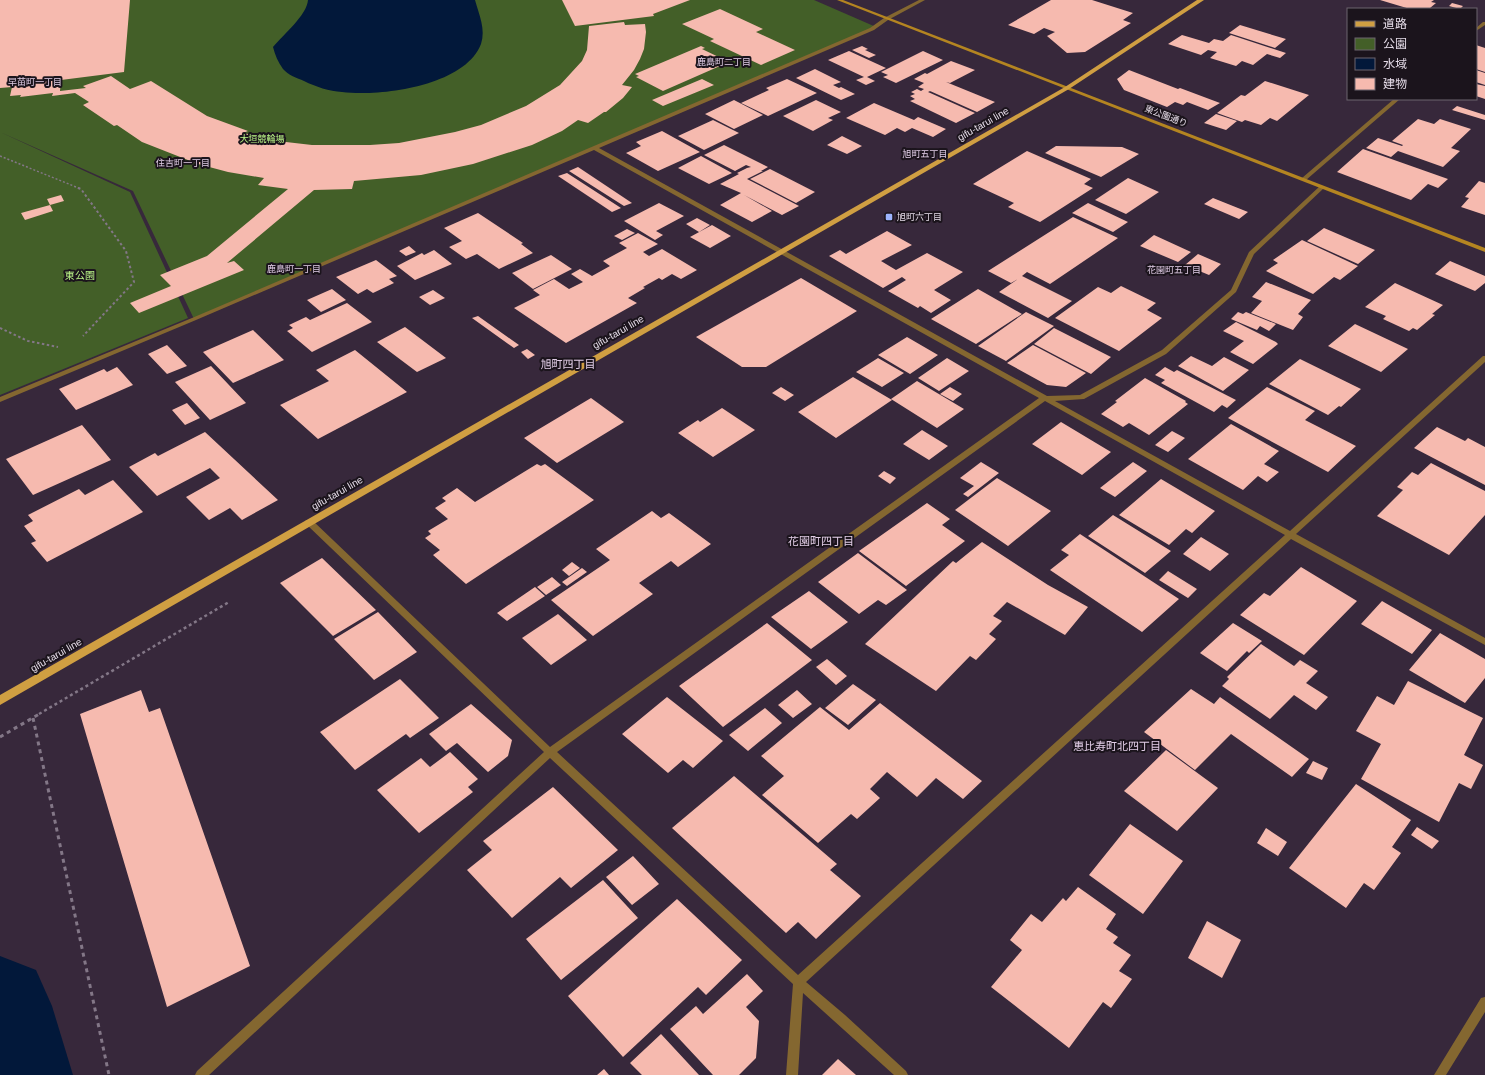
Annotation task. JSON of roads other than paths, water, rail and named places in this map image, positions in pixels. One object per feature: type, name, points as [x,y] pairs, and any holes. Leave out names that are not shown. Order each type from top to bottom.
[{"type":"main road","name":"gifu-tarui line","points":[[0,700],[781,251],[1068,88],[1201,0]]},
{"type":"street","name":"東公園通り","points":[[839,0],[1485,250]]},
{"type":"street","points":[[0,400],[194,319],[872,29],[886,19],[923,0]]},
{"type":"street","points":[[1477,29],[1485,23]]},
{"type":"street","points":[[1304,179],[1396,100]]},
{"type":"street","points":[[595,148],[1044,399],[1485,642]]},
{"type":"street","points":[[201,1075],[550,752],[1044,399],[1081,397],[1164,352],[1234,291],[1251,253],[1322,187]]},
{"type":"street","points":[[792,1075],[798,982],[1291,536],[1485,358]]},
{"type":"street","points":[[309,522],[550,752],[798,982],[902,1075]]},
{"type":"street","points":[[1440,1075],[1485,1002]]},
{"type":"water","points":[[308,0],[475,0],[483,33],[481,44],[472,58],[458,70],[440,79],[420,86],[378,93],[327,90],[287,73],[280,64],[273,47],[304,12]]},
{"type":"waterway","points":[[0,1006],[19,1075]]},
{"type":"place","name":"旭町六丁目","points":[[889,217]]},
{"type":"district","name":"鹿島町二丁目","points":[[724,62]]},
{"type":"district","name":"早苗町一丁目","points":[[35,82]]},
{"type":"district","name":"旭町五丁目","points":[[925,154]]},
{"type":"district","name":"住吉町一丁目","points":[[183,163]]},
{"type":"district","name":"鹿島町一丁目","points":[[294,269]]},
{"type":"district","name":"花園町五丁目","points":[[1174,270]]},
{"type":"district","name":"旭町四丁目","points":[[568,364]]},
{"type":"district","name":"花園町四丁目","points":[[821,541]]},
{"type":"district","name":"恵比寿町北四丁目","points":[[1117,746]]},
{"type":"park label","name":"大垣競輪場","points":[[262,139]]},
{"type":"park label","name":"東公園","points":[[80,275]]}]
